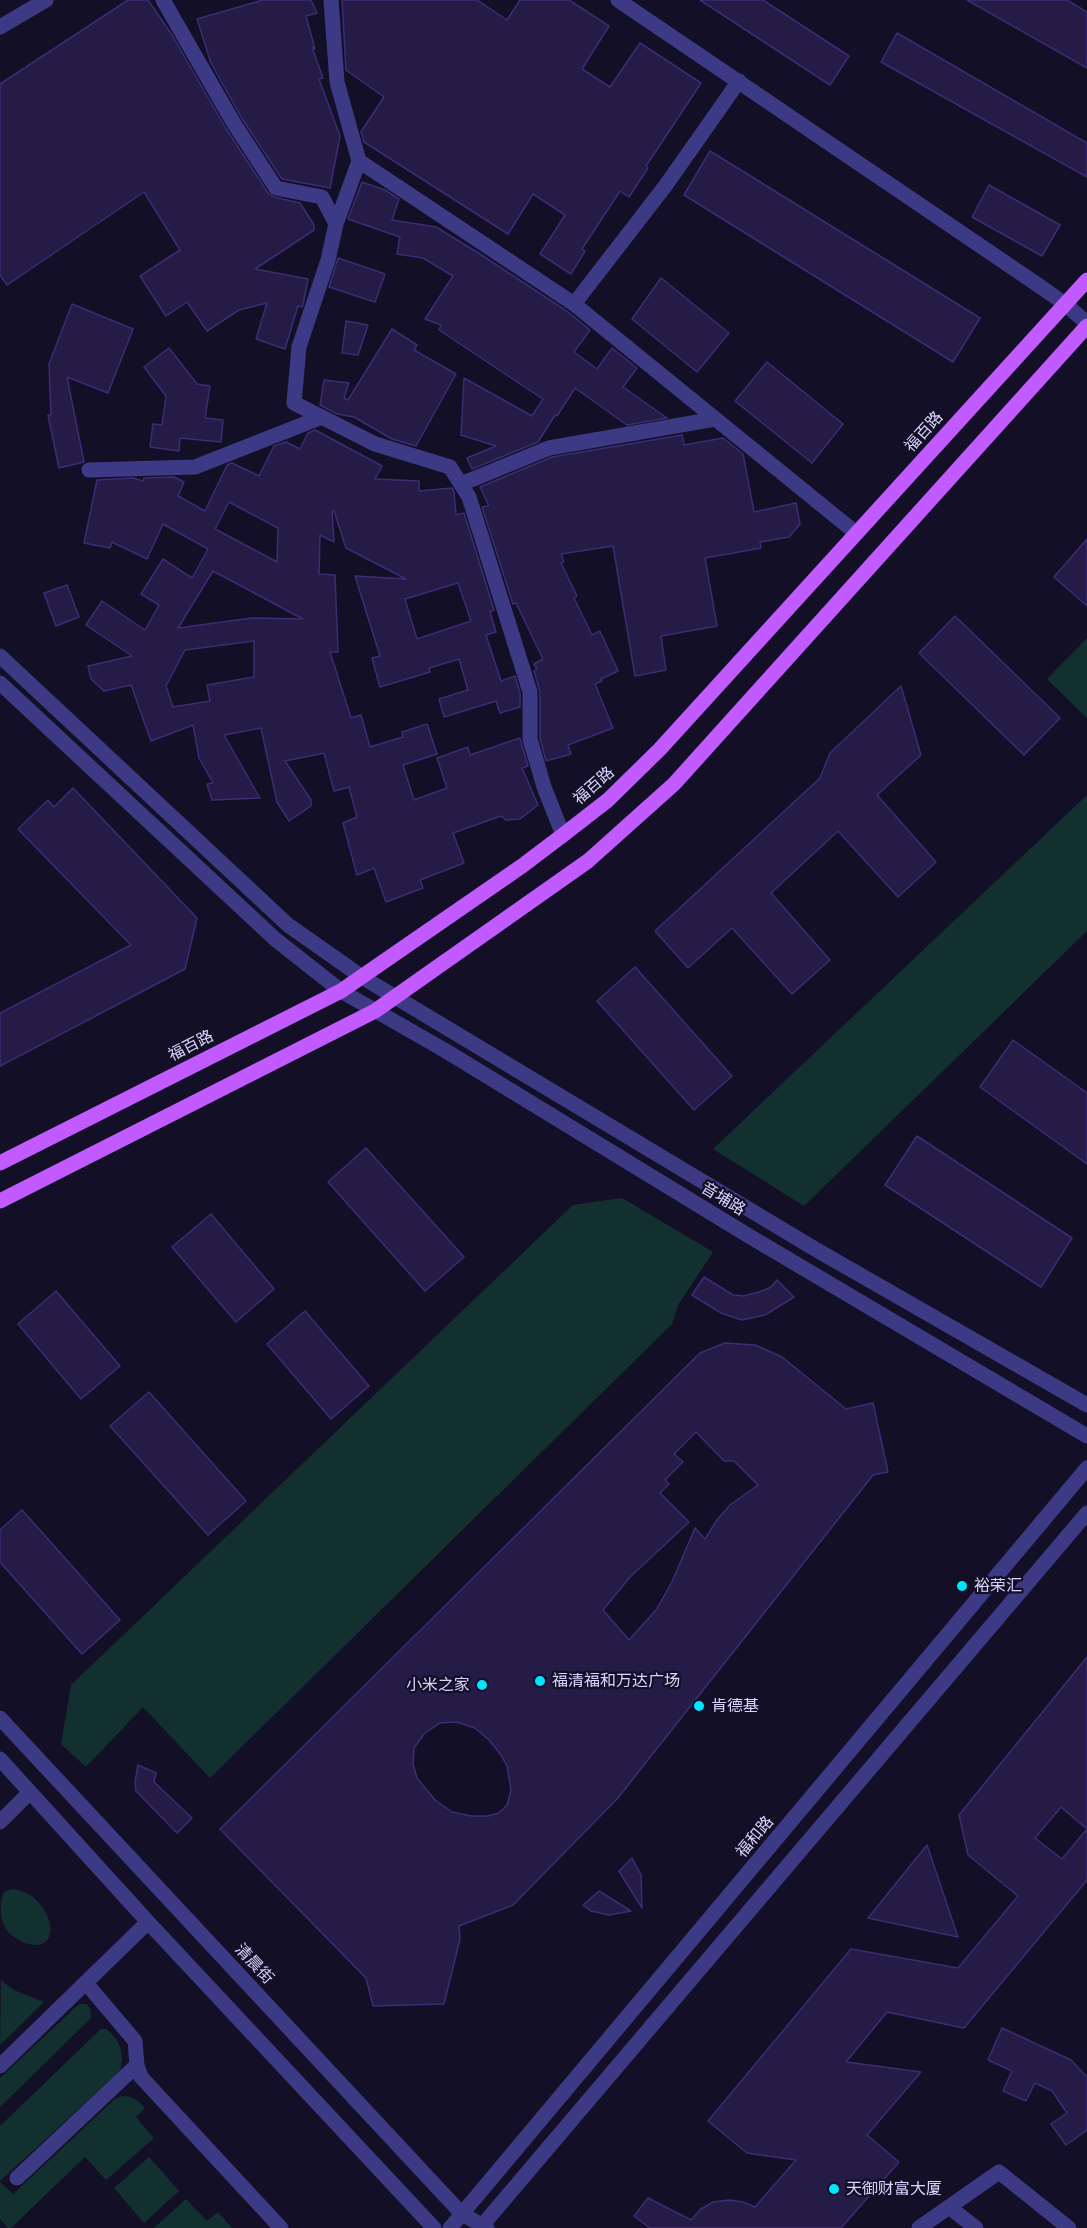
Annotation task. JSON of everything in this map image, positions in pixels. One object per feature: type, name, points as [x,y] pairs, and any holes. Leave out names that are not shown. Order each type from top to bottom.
[{"type":"main road","name":"福百路","points":[[0,1163],[341,990],[522,866],[608,800],[660,749],[1087,280]]},
{"type":"main road","points":[[0,1201],[375,1011],[588,861],[674,783],[1087,324]]},
{"type":"street","points":[[0,27],[45,0]]},
{"type":"street","points":[[163,0],[233,122],[276,188],[322,197],[336,224]]},
{"type":"street","points":[[332,0],[337,81],[359,161],[336,224],[328,260],[299,346],[294,403],[375,444],[450,466],[469,498],[530,692],[531,739],[544,787],[562,836]]},
{"type":"street","points":[[618,0],[1065,304],[1087,324]]},
{"type":"street","points":[[574,304],[666,185],[739,81]]},
{"type":"street","points":[[359,161],[574,304],[856,533]]},
{"type":"street","points":[[89,470],[195,467],[321,417]]},
{"type":"street","points":[[461,484],[549,448],[715,419]]},
{"type":"street","name":"音埔路","points":[[0,656],[288,925],[362,977],[815,1249],[1087,1406]]},
{"type":"street","name":"音埔路","points":[[0,683],[275,939],[341,990],[1087,1436]]},
{"type":"street","name":"福和路","points":[[450,2228],[1087,1468]]},
{"type":"street","points":[[483,2227],[1087,1513]]},
{"type":"street","name":"清晨街","points":[[0,1718],[462,2214],[483,2227]]},
{"type":"street","points":[[0,1759],[148,1922],[434,2228]]},
{"type":"street","points":[[0,1822],[30,1792]]},
{"type":"street","points":[[0,2066],[148,1922]]},
{"type":"street","points":[[86,1983],[135,2041],[137,2065],[141,2077],[281,2228]]},
{"type":"street","points":[[17,2178],[137,2065]]},
{"type":"street","points":[[919,2228],[999,2172],[1070,2228]]},
{"type":"street","points":[[949,2207],[976,2228]]},
{"type":"green space","points":[[1087,638],[1087,718],[1047,679]]},
{"type":"green space","points":[[1087,795],[1087,931],[804,1206],[713,1149]]},
{"type":"green space","points":[[622,1198],[713,1252],[678,1305],[672,1324],[210,1778],[143,1707],[86,1767],[61,1744],[71,1685],[573,1205]]},
{"type":"green space","points":[[13,1889],[27,1893],[46,1912],[50,1934],[46,1942],[37,1945],[23,1942],[6,1929],[1,1915],[2,1899],[4,1892]]},
{"type":"green space","points":[[1,1980],[14,1990],[44,2002],[0,2045]]},
{"type":"green space","points":[[79,2004],[86,2004],[90,2008],[91,2017],[88,2021],[0,2107],[0,2078]]},
{"type":"green space","points":[[101,2029],[106,2029],[118,2042],[122,2059],[120,2071],[0,2181],[0,2126]]},
{"type":"green space","points":[[122,2096],[135,2099],[145,2108],[136,2117],[154,2138],[106,2180],[85,2157],[11,2228],[8,2228],[0,2219],[0,2182],[13,2194],[115,2099]]},
{"type":"green space","points":[[149,2157],[179,2191],[144,2223],[114,2188]]},
{"type":"green space","points":[[186,2199],[207,2221],[218,2212],[232,2228],[154,2228]]},
{"type":"building","points":[[128,0],[148,0],[172,35],[225,127],[268,193],[274,197],[300,203],[314,225],[314,230],[255,269],[308,279],[303,305],[298,306],[285,349],[256,339],[267,303],[239,310],[207,331],[187,302],[166,316],[140,276],[180,250],[144,192],[7,285],[0,275],[0,84]]},
{"type":"building","points":[[263,0],[311,0],[317,13],[306,16],[315,49],[312,47],[323,78],[319,79],[340,136],[330,188],[282,179],[241,117],[211,63],[197,19]]},
{"type":"building","points":[[342,0],[477,0],[507,20],[520,0],[569,0],[609,26],[582,69],[610,87],[640,43],[701,83],[646,166],[648,168],[629,197],[620,191],[582,249],[585,251],[571,274],[540,254],[565,215],[533,194],[508,234],[364,142],[361,132],[384,97],[346,70]]},
{"type":"building","points":[[700,0],[763,0],[849,56],[830,85]]},
{"type":"building","points":[[967,0],[1067,0],[1087,12],[1087,68]]},
{"type":"building","points":[[897,33],[1087,143],[1087,177],[881,62]]},
{"type":"building","points":[[710,151],[980,318],[953,362],[684,195]]},
{"type":"building","points":[[362,182],[385,190],[399,199],[392,220],[436,227],[568,312],[590,330],[574,352],[597,369],[612,348],[637,368],[623,387],[667,418],[627,425],[575,388],[538,442],[472,469],[467,458],[496,446],[461,435],[464,378],[532,416],[543,399],[439,330],[441,325],[425,319],[453,276],[423,258],[397,254],[400,237],[348,219]]},
{"type":"building","points":[[989,185],[1060,225],[1042,256],[972,217]]},
{"type":"building","points":[[338,258],[385,274],[375,302],[329,287]]},
{"type":"building","points":[[661,278],[729,333],[697,372],[632,319]]},
{"type":"building","points":[[72,304],[133,329],[108,393],[67,377],[84,462],[59,468],[48,415],[51,415],[49,364]]},
{"type":"building","points":[[346,321],[368,325],[358,355],[342,353]]},
{"type":"building","points":[[392,329],[417,345],[414,350],[456,374],[416,446],[392,439],[354,417],[337,414],[320,405],[324,380],[349,383],[344,398],[348,400]]},
{"type":"building","points":[[169,348],[197,384],[210,386],[205,418],[223,420],[221,442],[180,438],[179,451],[150,447],[153,424],[162,425],[166,396],[144,367]]},
{"type":"building","points":[[767,362],[843,424],[812,463],[735,401]]},
{"type":"building","points":[[315,430],[382,466],[375,479],[419,481],[419,491],[452,488],[456,515],[464,513],[494,610],[490,612],[496,632],[486,635],[501,681],[515,676],[520,693],[520,707],[500,713],[496,701],[444,717],[439,699],[468,690],[459,659],[429,668],[430,672],[380,687],[372,658],[380,656],[355,576],[406,579],[346,548],[334,511],[332,511],[334,542],[320,535],[319,574],[335,575],[338,652],[330,652],[351,718],[361,715],[370,747],[403,737],[402,732],[427,724],[437,754],[403,765],[414,800],[447,788],[437,758],[468,747],[470,755],[520,738],[528,766],[522,768],[538,805],[520,819],[506,820],[501,816],[453,833],[464,863],[420,880],[423,888],[386,902],[374,868],[357,875],[343,823],[357,817],[349,787],[334,791],[324,753],[285,761],[311,800],[311,806],[289,821],[277,802],[261,728],[224,735],[260,798],[212,800],[207,784],[213,783],[199,758],[193,725],[151,741],[131,685],[104,691],[91,679],[88,666],[132,656],[86,625],[102,601],[145,630],[159,605],[141,594],[163,559],[192,578],[208,549],[163,524],[147,559],[112,542],[110,548],[84,543],[97,480],[133,478],[143,481],[144,478],[174,477],[184,482],[178,496],[205,511],[227,465],[232,463],[259,476],[274,446],[286,442],[300,449],[308,433]],"holes":[[[229,502],[278,528],[277,562],[215,529]],[[213,571],[303,619],[252,618],[178,628]],[[458,583],[471,621],[417,639],[405,599]],[[254,641],[254,677],[207,685],[210,701],[173,707],[166,686],[185,650]]]},
{"type":"building","points":[[682,435],[684,445],[723,438],[743,454],[754,512],[796,503],[800,524],[789,537],[760,542],[761,548],[705,558],[717,626],[661,636],[666,670],[635,676],[613,546],[561,554],[564,562],[561,563],[577,596],[574,598],[592,635],[600,631],[618,671],[595,684],[613,728],[568,745],[571,754],[546,761],[540,738],[540,692],[534,671],[537,669],[534,664],[543,659],[516,603],[513,604],[482,507],[489,506],[480,487],[552,457]]},
{"type":"building","points":[[1087,539],[1087,606],[1054,577]]},
{"type":"building","points":[[67,585],[79,617],[56,626],[44,593]]},
{"type":"building","points":[[955,616],[1060,718],[1024,755],[919,653]]},
{"type":"building","points":[[901,686],[921,755],[877,795],[936,862],[898,897],[838,831],[771,893],[830,960],[792,994],[732,928],[688,968],[655,931],[820,778],[830,753]]},
{"type":"building","points":[[73,788],[197,918],[185,969],[0,1066],[0,1013],[131,945],[18,829],[48,800],[54,807]]},
{"type":"building","points":[[635,967],[732,1076],[694,1110],[597,1001]]},
{"type":"building","points":[[1013,1040],[1087,1093],[1087,1164],[980,1087]]},
{"type":"building","points":[[917,1136],[1072,1238],[1041,1287],[885,1185]]},
{"type":"building","points":[[366,1148],[464,1257],[425,1291],[328,1182]]},
{"type":"building","points":[[211,1214],[274,1289],[236,1322],[172,1247]]},
{"type":"building","points":[[704,1277],[733,1295],[744,1296],[771,1287],[777,1280],[794,1297],[765,1315],[742,1320],[721,1313],[692,1295]]},
{"type":"building","points":[[56,1291],[120,1366],[81,1399],[18,1324]]},
{"type":"building","points":[[305,1311],[369,1386],[331,1419],[267,1344]]},
{"type":"building","name":"福清福和万达广场","points":[[725,1343],[755,1345],[782,1357],[846,1409],[873,1403],[888,1472],[873,1475],[617,1799],[513,1905],[459,1926],[460,1939],[444,2004],[373,2006],[366,1978],[220,1829],[700,1353]],"holes":[[[696,1432],[724,1461],[734,1461],[758,1485],[730,1505],[705,1539],[695,1528],[672,1582],[656,1610],[629,1640],[603,1610],[630,1577],[689,1522],[660,1493],[669,1484],[665,1480],[683,1462],[674,1454]],[[456,1722],[475,1728],[489,1740],[507,1766],[511,1790],[507,1805],[499,1813],[488,1816],[471,1816],[452,1812],[435,1800],[417,1778],[413,1764],[414,1748],[424,1734],[440,1723]]]},
{"type":"building","points":[[149,1392],[246,1501],[208,1535],[110,1426]]},
{"type":"building","points":[[22,1510],[120,1620],[82,1654],[0,1562],[0,1530]]},
{"type":"building","points":[[1087,1657],[1087,1829],[1087,1880],[964,2028],[887,2012],[846,2062],[921,2072],[867,2135],[899,2162],[841,2228],[650,2228],[634,2216],[648,2198],[691,2220],[701,2209],[713,2202],[729,2200],[755,2207],[796,2160],[747,2153],[708,2121],[851,1949],[958,1968],[1018,1896],[968,1855],[959,1815]],"holes":[[[1061,1807],[1087,1829],[1062,1859],[1035,1838]]]},
{"type":"building","points":[[138,1765],[156,1773],[154,1782],[192,1818],[177,1833],[136,1791]]},
{"type":"building","points":[[927,1845],[958,1937],[868,1918]]},
{"type":"building","points":[[632,1858],[641,1875],[642,1908],[619,1871]]},
{"type":"building","points":[[599,1891],[631,1911],[609,1915],[591,1911],[583,1905]]},
{"type":"building","points":[[1002,2028],[1071,2060],[1087,2077],[1087,2130],[1066,2145],[1051,2124],[1067,2113],[1052,2091],[1035,2083],[1026,2101],[1003,2091],[1012,2071],[988,2060]]},
{"type":"place","name":"裕荣汇","points":[[962,1586]]},
{"type":"place","name":"福清福和万达广场","points":[[540,1681]]},
{"type":"place","name":"小米之家","points":[[482,1685]]},
{"type":"place","name":"肯德基","points":[[699,1706]]},
{"type":"place","name":"天御财富大厦","points":[[834,2189]]}]
